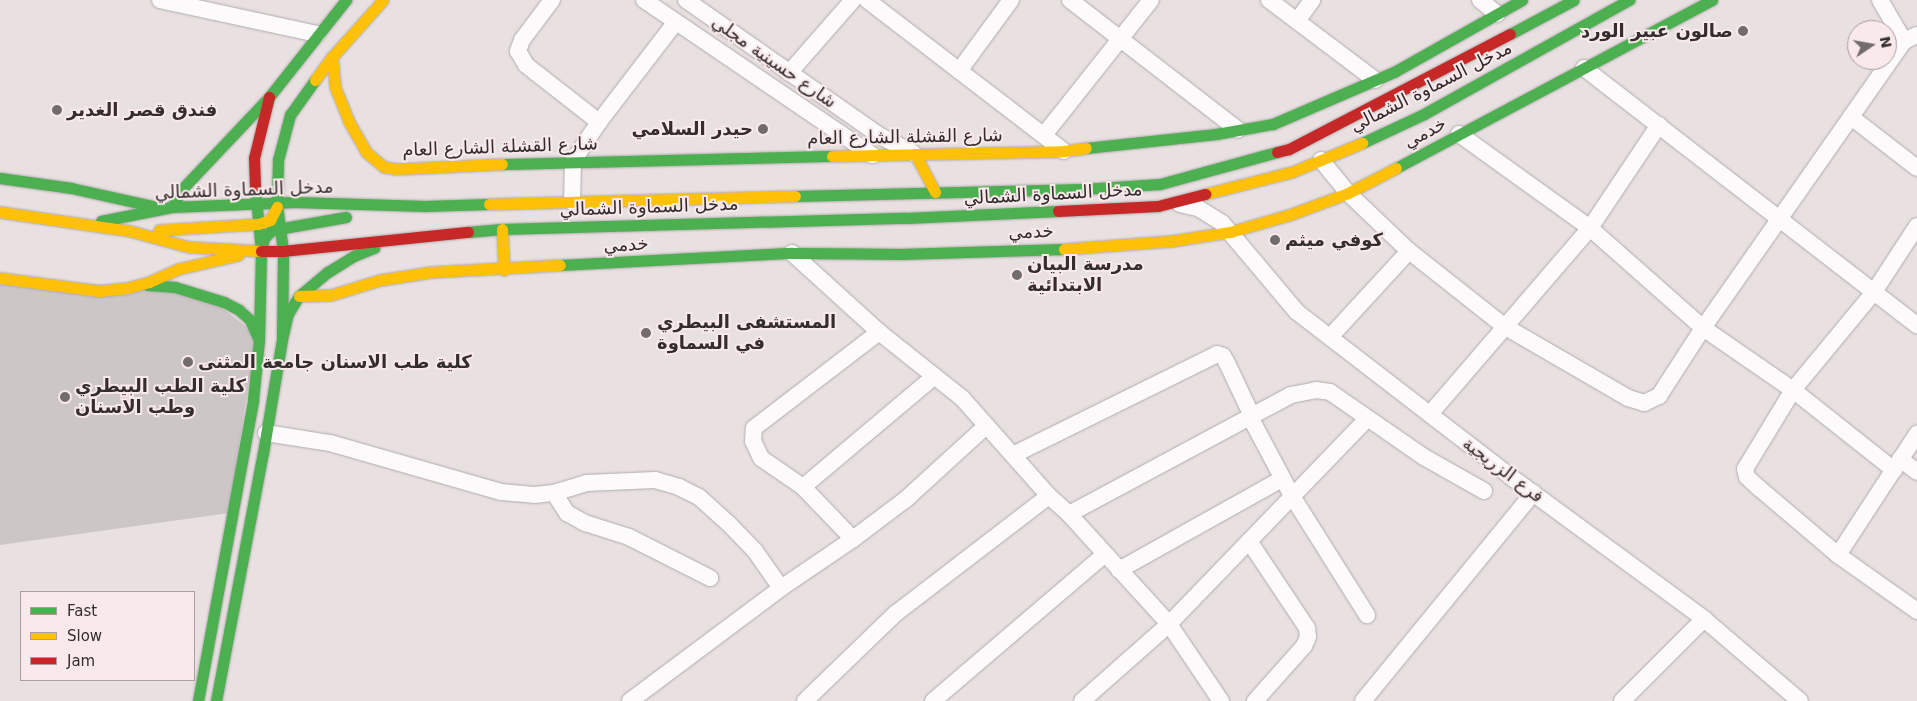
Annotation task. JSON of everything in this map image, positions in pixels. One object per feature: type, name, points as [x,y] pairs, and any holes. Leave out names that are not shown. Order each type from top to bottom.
[{"type":"main road","points":[[0,178],[71,188],[168,208],[183,188],[269,97],[317,34],[346,0]]},
{"type":"main road","points":[[282,339],[283,251],[277,205],[278,160],[290,115],[332,57],[383,0]]},
{"type":"main road","name":"شارع القشلة الشارع العام","points":[[332,57],[335,88],[349,122],[366,152],[384,167],[396,169],[574,161],[1064,151],[1273,124],[1394,72],[1522,0]]},
{"type":"main road","name":"مدخل السماوة الشمالي","points":[[82,224],[168,208],[277,205],[295,202],[425,206],[935,192],[1083,190],[1160,184],[1289,149],[1574,0]]},
{"type":"main road","name":"مدخل السماوة الشمالي","points":[[82,224],[130,232],[189,247],[283,251],[502,229],[1015,214],[1170,204],[1292,172],[1321,160],[1424,114],[1629,0]]},
{"type":"main road","name":"خدمي","points":[[299,296],[331,295],[405,275],[431,272],[504,270],[792,253],[901,254],[1084,248],[1171,241],[1226,227],[1290,215],[1348,193],[1712,0]]},
{"type":"main road","points":[[198,701],[253,400],[259,340],[261,251],[254,158],[269,97]]},
{"type":"main road","points":[[915,154],[935,192]]},
{"type":"main road","points":[[130,232],[258,224],[273,216],[277,205]]},
{"type":"main road","points":[[261,251],[264,238],[272,230],[279,227],[425,206]]},
{"type":"main road","points":[[0,212],[82,224]]},
{"type":"main road","points":[[502,229],[504,270]]},
{"type":"main road","points":[[216,701],[288,314],[299,296],[328,272],[354,256],[385,243],[444,234]]},
{"type":"main road","points":[[126,288],[149,282],[178,269],[261,251]]},
{"type":"main road","points":[[0,278],[78,290],[99,291],[151,285],[175,287],[224,302],[239,310],[250,320],[259,340]]},
{"type":"street","points":[[160,0],[317,34]]},
{"type":"street","points":[[552,0],[522,40],[518,51],[526,65],[599,122]]},
{"type":"street","name":"شارع حسينية مجلي","points":[[644,0],[675,23],[872,155]]},
{"type":"street","points":[[789,73],[853,0]]},
{"type":"street","points":[[868,0],[1064,151]]},
{"type":"street","points":[[960,70],[1012,0]]},
{"type":"street","points":[[1070,0],[1238,130]]},
{"type":"street","points":[[1044,135],[1151,0]]},
{"type":"street","points":[[1269,0],[1375,80]]},
{"type":"street","points":[[1297,21],[1312,0]]},
{"type":"street","points":[[1480,0],[1497,14]]},
{"type":"street","points":[[1321,160],[1348,193],[1409,250],[1504,326],[1628,398],[1644,403],[1659,396],[1851,117],[1911,38],[1880,0]]},
{"type":"street","name":"شارع حسينية مجلي","points":[[689,1],[880,136],[915,154]]},
{"type":"street","points":[[572,202],[574,161],[599,122],[675,23]]},
{"type":"street","points":[[1584,68],[1917,325]]},
{"type":"street","points":[[1851,117],[1917,168]]},
{"type":"street","points":[[1430,414],[1590,228],[1659,125]]},
{"type":"street","points":[[1459,134],[1590,228],[1704,328],[1897,465],[1917,472]]},
{"type":"street","points":[[1226,227],[1221,204],[1230,188]]},
{"type":"street","name":"فرع الزريجية","points":[[1170,204],[1198,208],[1226,227],[1297,312],[1533,493],[1704,619],[1800,701]]},
{"type":"street","points":[[1917,226],[1874,292],[1793,390],[1745,469],[1747,477],[1838,555],[1917,611]]},
{"type":"street","points":[[1330,337],[1409,250]]},
{"type":"street","points":[[792,253],[879,332],[962,398],[1049,496],[1068,514],[1169,624],[1220,701]]},
{"type":"street","points":[[853,540],[803,487],[760,458],[753,441],[754,428],[879,332]]},
{"type":"street","points":[[1013,456],[1217,354],[1223,356],[1282,479],[1366,615]]},
{"type":"street","points":[[803,487],[935,376]]},
{"type":"street","points":[[1068,514],[1291,395],[1316,390],[1330,392],[1424,457],[1484,491]]},
{"type":"street","points":[[1082,701],[1169,624],[1367,419]]},
{"type":"street","points":[[630,701],[781,588],[853,540],[905,500],[986,426]]},
{"type":"street","points":[[266,432],[330,443],[501,492],[534,495],[554,493],[586,483],[655,480],[679,487],[698,497],[728,523],[755,551],[781,588]]},
{"type":"street","points":[[1838,555],[1917,434]]},
{"type":"street","points":[[1119,570],[1282,479]]},
{"type":"street","points":[[554,493],[567,513],[585,523],[629,538],[710,578]]},
{"type":"street","points":[[1363,701],[1533,493]]},
{"type":"street","points":[[805,701],[894,614],[1049,496]]},
{"type":"street","points":[[1249,541],[1307,628],[1308,638],[1304,646],[1255,701]]},
{"type":"street","points":[[933,701],[1105,554]]},
{"type":"street","points":[[1622,701],[1704,619]]},
{"type":"building","name":"كلية طب الاسنان جامعة المثنى","points":[[0,281],[149,286],[214,302],[256,334],[229,513],[0,545]]},
{"type":"traffic: fast","points":[[172,207],[183,188],[269,97],[346,0]]},
{"type":"traffic: fast","points":[[1086,148],[1216,134],[1273,124],[1394,72],[1522,0]]},
{"type":"traffic: fast","points":[[1510,34],[1574,0]]},
{"type":"traffic: fast","points":[[1362,143],[1424,114],[1629,0]]},
{"type":"traffic: fast","points":[[1396,168],[1712,0]]},
{"type":"traffic: fast","points":[[216,701],[263,453],[282,339],[283,251],[277,205],[278,160],[290,115],[315,80]]},
{"type":"traffic: fast","points":[[795,196],[1083,189],[1160,184],[1277,152]]},
{"type":"traffic: fast","points":[[502,164],[832,156]]},
{"type":"traffic: fast","points":[[0,178],[71,188],[161,208]]},
{"type":"traffic: fast","points":[[198,701],[253,400],[259,340],[261,251],[255,186]]},
{"type":"traffic: fast","points":[[101,221],[172,207],[295,202],[425,206],[489,204]]},
{"type":"traffic: fast","points":[[468,232],[502,229],[906,218],[1058,211]]},
{"type":"traffic: fast","points":[[261,251],[264,238],[272,230],[346,217]]},
{"type":"traffic: fast","points":[[282,339],[288,314],[299,296],[328,272],[354,256],[374,248]]},
{"type":"traffic: fast","points":[[560,265],[792,253],[901,254],[1064,249]]},
{"type":"traffic: fast","points":[[147,285],[175,287],[224,302],[239,310],[250,320],[259,340]]},
{"type":"traffic: slow","points":[[315,80],[332,57],[383,0]]},
{"type":"traffic: slow","points":[[332,57],[335,87],[349,122],[366,152],[384,167],[396,169],[502,164]]},
{"type":"traffic: slow","points":[[1205,194],[1292,172],[1362,143]]},
{"type":"traffic: slow","points":[[832,156],[1064,151],[1086,148]]},
{"type":"traffic: slow","points":[[915,154],[935,192]]},
{"type":"traffic: slow","points":[[1064,249],[1171,241],[1230,232],[1289,215],[1348,193],[1396,168]]},
{"type":"traffic: slow","points":[[489,204],[795,196]]},
{"type":"traffic: slow","points":[[159,230],[258,224],[270,220],[277,207]]},
{"type":"traffic: slow","points":[[0,212],[130,231],[189,247],[261,251]]},
{"type":"traffic: slow","points":[[502,229],[504,270]]},
{"type":"traffic: slow","points":[[0,278],[99,291],[127,288],[149,282],[178,269],[238,255]]},
{"type":"traffic: slow","points":[[299,296],[331,295],[380,280],[431,272],[560,265]]},
{"type":"traffic: jam","points":[[1277,152],[1289,149],[1510,34]]},
{"type":"traffic: jam","points":[[255,186],[254,158],[269,97]]},
{"type":"traffic: jam","points":[[1058,211],[1158,206],[1205,194]]},
{"type":"traffic: jam","points":[[261,251],[283,251],[468,232]]},
{"type":"place","name":"صالون عبير الورد","points":[[1743,31]]},
{"type":"place","name":"فندق قصر الغدير","points":[[57,110]]},
{"type":"place","name":"حيدر السلامي","points":[[763,129]]},
{"type":"place","name":"كوفي ميثم","points":[[1275,240]]},
{"type":"place","name":"مدرسة البيان الابتدائية","points":[[1017,275]]},
{"type":"place","name":"المستشفى البيطري في السماوة","points":[[646,333]]},
{"type":"place","name":"كلية طب الاسنان جامعة المثنى","points":[[188,362]]},
{"type":"place","name":"كلية الطب البيطري وطب الاسنان","points":[[65,397]]}]
